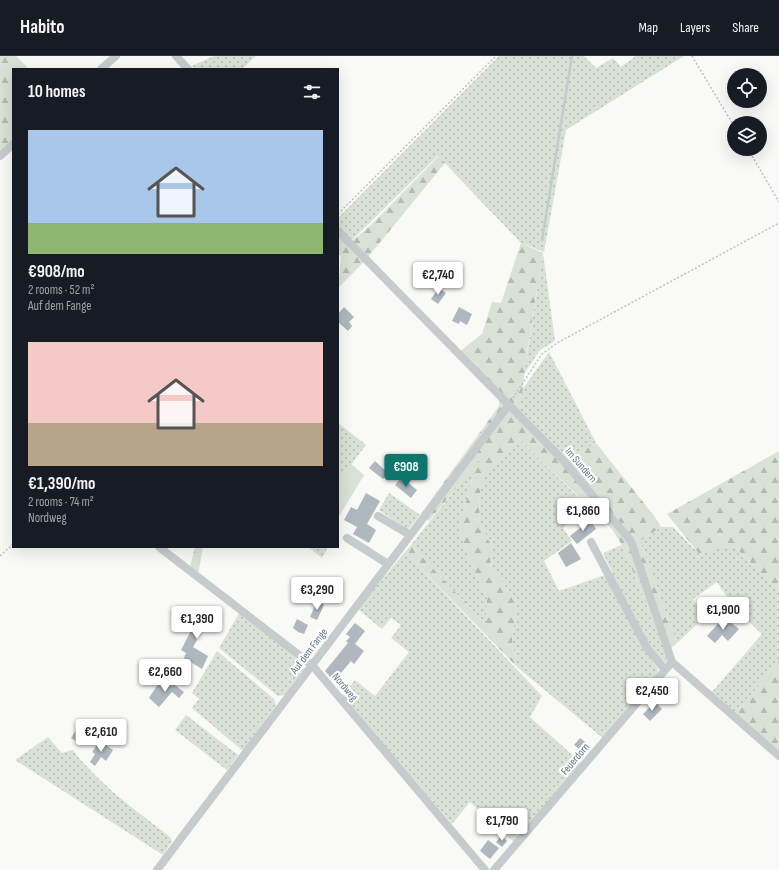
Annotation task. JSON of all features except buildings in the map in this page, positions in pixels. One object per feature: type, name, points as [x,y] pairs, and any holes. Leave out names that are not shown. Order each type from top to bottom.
[{"type":"street","points":[[102,68],[116,56]]},
{"type":"street","points":[[176,56],[187,68]]},
{"type":"street","points":[[0,156],[12,145]]},
{"type":"street","name":"Im Sundern","points":[[339,232],[508,406],[562,459],[631,541],[672,662],[779,756]]},
{"type":"street","name":"Auf dem Fange","points":[[157,870],[508,406]]},
{"type":"street","points":[[378,516],[410,535]]},
{"type":"street","points":[[347,538],[388,564]]},
{"type":"street","points":[[591,542],[647,648],[665,670]]},
{"type":"street","name":"Nordweg","points":[[160,548],[312,665],[485,870]]},
{"type":"street","name":"Feuerdorn","points":[[494,870],[672,662]]},
{"type":"path","points":[[339,213],[496,56]]},
{"type":"path","points":[[692,56],[728,116]]},
{"type":"path","points":[[752,156],[779,202]]},
{"type":"path","points":[[508,406],[542,354],[557,343],[779,223]]},
{"type":"path","points":[[0,556],[12,545]]},
{"type":"green space","points":[[0,56],[16,56],[28,68],[12,68],[12,140],[0,150]]},
{"type":"green space","points":[[214,56],[256,56],[243,68],[194,68],[192,66]]},
{"type":"green space","points":[[499,56],[584,56],[596,68],[613,58],[621,67],[636,56],[684,56],[566,130],[544,252],[521,243],[438,156],[352,240],[339,228],[339,217]]},
{"type":"green space","points":[[439,156],[445,163],[364,262],[339,287],[341,257],[339,254],[339,235],[348,244],[370,226]]},
{"type":"green space","points":[[521,243],[543,253],[527,352],[520,411],[561,463],[596,443],[655,517],[661,527],[640,541],[677,643],[666,652],[622,545],[612,529],[519,439],[483,479],[479,497],[480,523],[492,547],[490,565],[517,602],[512,641],[518,668],[405,552],[411,545],[486,625],[487,598],[470,561],[459,528],[472,480],[480,459],[429,521],[420,515],[499,406],[499,391],[459,352],[482,334],[492,302],[501,303]]},
{"type":"green space","points":[[543,253],[555,341],[540,350],[524,374]]},
{"type":"green space","points":[[549,352],[596,443],[566,460],[520,411],[522,390]]},
{"type":"green space","points":[[339,424],[366,445],[341,478],[339,477]]},
{"type":"green space","points":[[519,439],[587,506],[573,515],[563,528],[572,541],[544,561],[559,591],[605,575],[642,646],[658,669],[658,674],[604,739],[517,667],[512,641],[517,602],[490,565],[492,547],[480,523],[479,497],[483,479]]},
{"type":"green space","points":[[779,451],[779,591],[735,547],[724,546],[699,554],[667,514]]},
{"type":"green space","points":[[481,457],[472,480],[459,528],[470,561],[487,598],[486,625],[411,545]]},
{"type":"green space","points":[[351,464],[364,475],[339,516],[339,477],[341,478]]},
{"type":"green space","points":[[389,493],[420,515],[408,530],[379,510]]},
{"type":"green space","points":[[661,527],[673,527],[699,554],[724,546],[735,547],[779,591],[779,660],[736,714],[712,692],[762,634],[732,605],[717,582],[693,599],[704,618],[677,643],[640,541]]},
{"type":"green space","points":[[622,545],[666,652],[667,663],[662,662],[649,648],[609,574],[612,572],[603,553]]},
{"type":"green space","points":[[195,548],[203,548],[198,575],[190,568]]},
{"type":"green space","points":[[309,548],[327,548],[322,558]]},
{"type":"green space","points":[[405,552],[542,696],[530,717],[582,764],[514,842],[470,802],[452,824],[342,696],[355,680],[375,696],[409,652],[391,638],[401,625],[391,618],[382,629],[358,609]]},
{"type":"green space","points":[[240,612],[303,662],[304,668],[285,695],[278,696],[219,648]]},
{"type":"green space","points":[[217,651],[274,699],[276,705],[243,751],[192,708],[199,699],[192,693]]},
{"type":"green space","points":[[779,660],[779,751],[736,714]]},
{"type":"green space","points":[[186,715],[238,755],[227,770],[175,730]]},
{"type":"green space","points":[[48,737],[62,753],[73,750],[94,775],[106,786],[170,837],[172,841],[163,855],[15,760]]},
{"type":"waterway","points":[[542,240],[572,56]]}]
